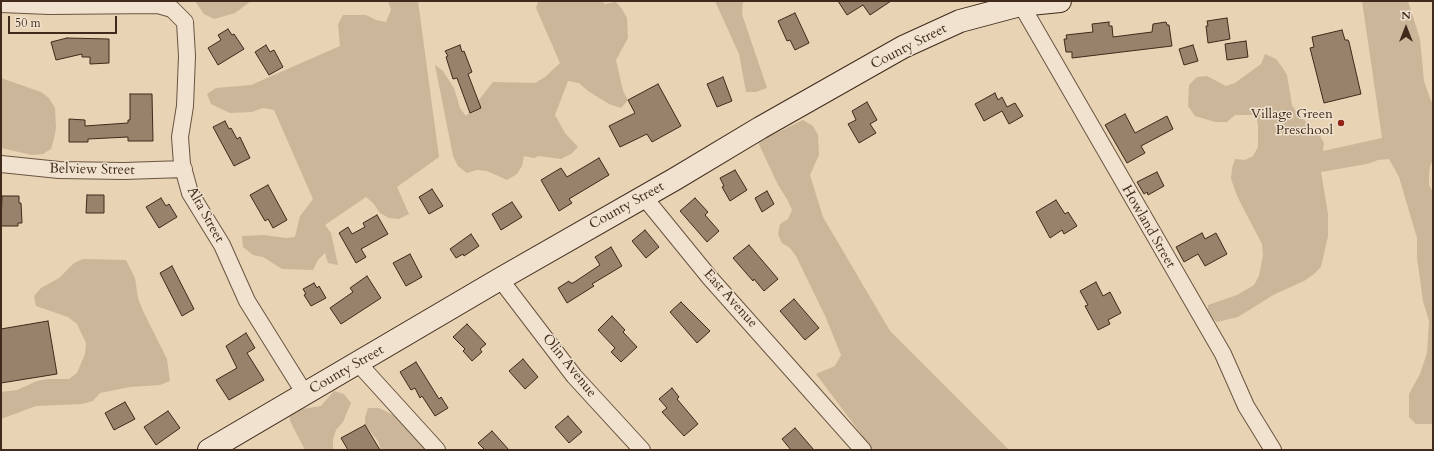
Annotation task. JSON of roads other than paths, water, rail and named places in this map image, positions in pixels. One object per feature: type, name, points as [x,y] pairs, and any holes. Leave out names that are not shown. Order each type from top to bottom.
[{"type":"street","name":"County Street","points":[[209,450],[760,128],[903,47],[960,21],[1020,3],[1060,1]]},
{"type":"street","name":"Howland Street","points":[[1020,3],[1222,354],[1246,406],[1272,450]]},
{"type":"street","name":"Alta Street","points":[[1,4],[49,6],[158,5],[172,9],[185,22],[187,56],[185,106],[180,136],[184,169],[190,193],[222,245],[247,301],[305,394]]},
{"type":"street","name":"Belview Street","points":[[1,164],[66,170],[124,172],[184,169]]},
{"type":"street","name":"East Avenue","points":[[644,197],[710,278],[863,450]]},
{"type":"street","name":"Olin Avenue","points":[[500,279],[574,376],[642,450]]},
{"type":"street","points":[[358,363],[437,450]]},
{"type":"place","name":"Village Green Preschool","points":[[1341,123]]}]
